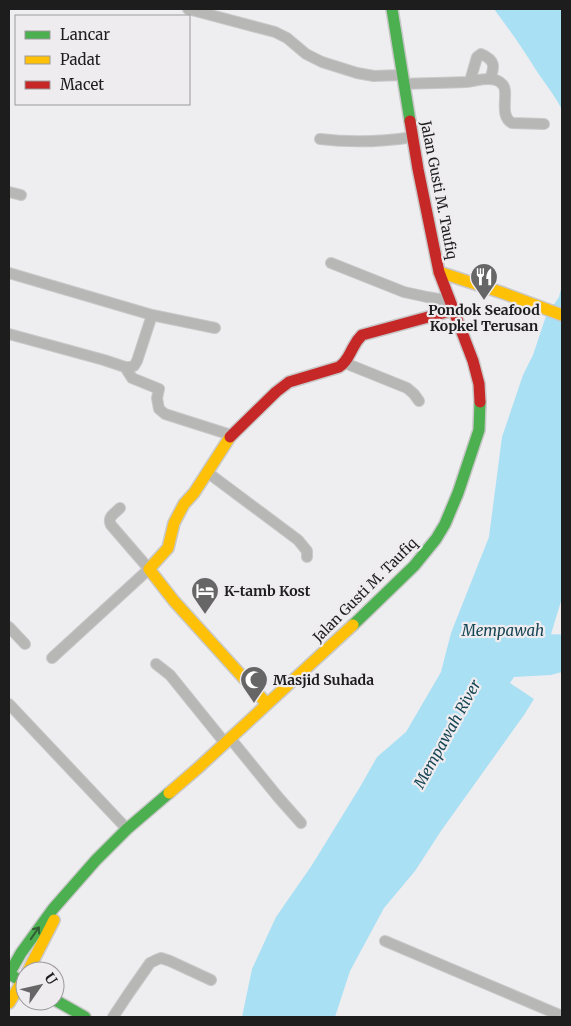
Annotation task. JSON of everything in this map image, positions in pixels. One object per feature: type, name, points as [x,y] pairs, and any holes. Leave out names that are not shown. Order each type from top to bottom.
[{"type":"main road","name":"Jalan Gusti M. Taufiq","points":[[9,974],[21,953],[53,909],[96,860],[127,829],[198,768],[328,649],[414,566],[436,539],[445,524],[458,493],[479,430],[479,384],[473,361],[439,272],[418,169],[392,9]]},
{"type":"main road","points":[[439,272],[562,315]]},
{"type":"main road","points":[[267,704],[174,601],[149,570],[168,548],[174,523],[184,504],[194,493],[231,435],[289,382],[339,367],[350,357],[354,345],[362,335],[452,306]]},
{"type":"main road","name":"Jalan Gusti M. Taufiq","points":[[34,961],[66,894]]},
{"type":"main road","points":[[65,1005],[86,1017]]},
{"type":"street","points":[[188,9],[275,32],[288,38],[306,54],[322,62],[357,73],[403,79],[497,80],[505,88],[506,115],[508,120],[512,123],[544,124]]},
{"type":"street","points":[[470,81],[477,57],[481,54],[493,64],[494,69],[490,79]]},
{"type":"street","points":[[320,139],[370,142],[413,137]]},
{"type":"street","points":[[9,192],[21,195]]},
{"type":"street","points":[[331,263],[404,292],[427,297],[452,306]]},
{"type":"street","points":[[9,273],[152,315],[215,328]]},
{"type":"street","points":[[9,334],[130,367],[134,366],[137,361],[152,315]]},
{"type":"street","points":[[344,363],[407,388],[419,401]]},
{"type":"street","points":[[125,367],[132,378],[159,389],[159,409],[165,414],[231,435]]},
{"type":"street","points":[[207,472],[298,540],[307,551],[308,557]]},
{"type":"street","points":[[52,658],[149,570],[109,521],[110,517],[120,508]]},
{"type":"street","points":[[9,627],[25,644]]},
{"type":"street","points":[[156,664],[170,675],[302,823]]},
{"type":"street","points":[[9,704],[127,829]]},
{"type":"street","points":[[385,941],[562,1016]]},
{"type":"street","points":[[113,1017],[150,963],[161,958],[170,960],[211,980]]},
{"type":"water","points":[[494,9],[562,9],[562,110],[516,39]]},
{"type":"water","name":"Mempawah","points":[[562,285],[562,597],[548,648],[553,650],[562,648],[562,672],[551,675],[514,677],[510,683],[534,699],[415,871],[384,908],[350,971],[335,1017],[242,1017],[252,969],[276,917],[312,865],[377,757],[406,732],[441,672],[451,633],[489,537],[502,437],[546,316],[559,297]]},
{"type":"waterway","points":[[524,643],[562,644]]},
{"type":"traffic: fast","points":[[392,9],[410,121]]},
{"type":"traffic: fast","points":[[353,625],[414,566],[436,539],[445,524],[458,493],[479,430],[480,402]]},
{"type":"traffic: fast","points":[[16,961],[53,909],[96,860],[127,829],[169,793]]},
{"type":"traffic: fast","points":[[15,964],[9,974],[15,977]]},
{"type":"traffic: fast","points":[[65,1006],[85,1017]]},
{"type":"traffic: slow","points":[[439,272],[562,315]]},
{"type":"traffic: slow","points":[[230,437],[194,493],[184,504],[174,523],[168,548],[149,569],[174,601],[267,704]]},
{"type":"traffic: slow","points":[[169,793],[353,625]]},
{"type":"traffic: slow","points":[[33,961],[54,920]]},
{"type":"traffic: slow","points":[[9,1003],[15,993]]},
{"type":"traffic: jam","points":[[410,121],[439,272],[473,361],[479,384],[480,402]]},
{"type":"traffic: jam","points":[[230,437],[276,392],[289,382],[342,365],[362,335],[454,310]]},
{"type":"place","name":"Pondok Seafood Kopkel Terusan","points":[[484,301]]},
{"type":"place","name":"K-tamb Kost","points":[[205,615]]},
{"type":"place","name":"Masjid Suhada","points":[[254,704]]},
{"type":"water label","name":"Mempawah River","points":[[447,734]]}]
